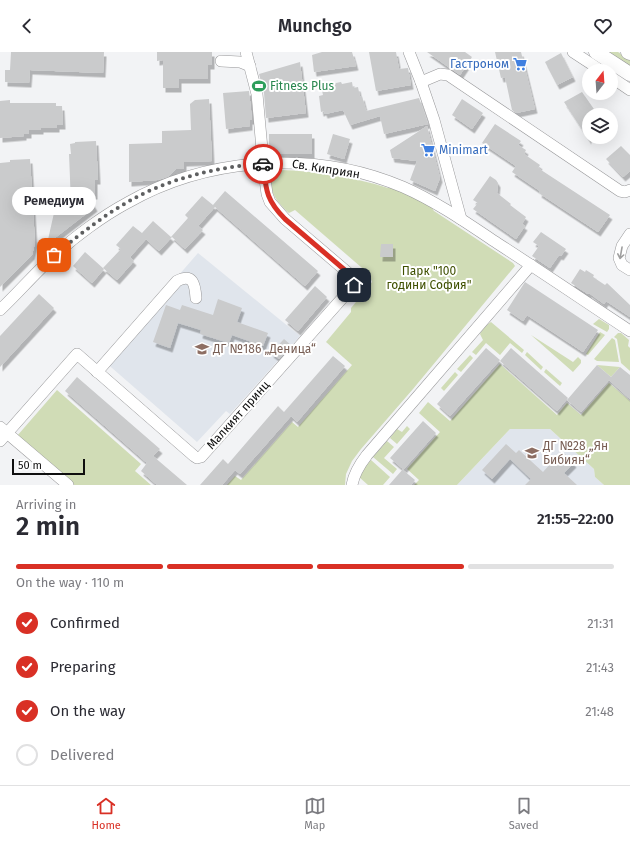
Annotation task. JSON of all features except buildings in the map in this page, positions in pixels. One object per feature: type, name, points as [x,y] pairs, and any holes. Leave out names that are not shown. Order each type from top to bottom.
[{"type":"main road","points":[[596,52],[630,74]]},
{"type":"street","points":[[246,52],[257,94],[263,163]]},
{"type":"street","points":[[409,52],[434,120],[461,219]]},
{"type":"street","points":[[573,52],[591,64]]},
{"type":"street","points":[[221,61],[240,62],[250,66]]},
{"type":"street","points":[[421,82],[440,74],[448,75],[620,191],[625,192],[630,190]]},
{"type":"street","points":[[618,82],[630,90]]},
{"type":"street","name":"Св. Киприян","points":[[0,310],[54,255],[126,203],[156,188],[187,176],[218,169],[263,163],[285,162],[317,165],[354,172],[374,177],[422,196],[461,219],[630,331]]},
{"type":"street","name":"Малкият принц","points":[[2,434],[77,354],[194,456],[198,458],[201,457],[354,285],[353,277],[276,211],[267,194],[263,163]]},
{"type":"street","points":[[630,234],[622,246],[619,258],[622,265],[630,270]]},
{"type":"street","points":[[352,485],[354,476],[367,454],[531,265]]},
{"type":"street","points":[[97,372],[177,281],[188,278],[193,282],[196,288],[196,298]]},
{"type":"street","points":[[0,305],[12,298]]},
{"type":"street","points":[[2,434],[68,485]]},
{"type":"shaded area","name":"ДГ №186 „Деница“","points":[[198,253],[300,336],[230,414],[226,411],[197,442],[104,361]]},
{"type":"shaded area","name":"ДГ №28 „Ян Бибиян“","points":[[510,429],[550,429],[594,469],[595,477],[604,485],[457,485]]},
{"type":"green space","points":[[608,52],[618,52],[630,60],[630,67]]},
{"type":"green space","name":"Парк \"100 години София\"","points":[[280,170],[321,173],[348,178],[388,188],[390,187],[408,194],[427,204],[434,211],[513,263],[515,266],[361,449],[352,461],[346,474],[345,485],[227,485],[235,476],[241,480],[292,422],[298,427],[352,365],[326,342],[351,312],[351,308],[356,300],[372,282],[369,274],[295,210],[289,213],[280,204],[274,196],[269,174],[273,171]]},
{"type":"green space","points":[[599,319],[609,325],[607,332],[593,324]]},
{"type":"green space","points":[[491,322],[524,350],[522,353],[510,343],[500,355],[486,343],[476,355],[472,352],[483,340],[480,334],[481,332]]},
{"type":"green space","points":[[600,332],[605,335],[588,355],[586,354]]},
{"type":"green space","points":[[618,333],[621,333],[629,340],[630,371],[621,363],[617,339],[614,337]]},
{"type":"green space","points":[[531,335],[573,362],[578,357],[581,360],[581,363],[573,372]]},
{"type":"green space","points":[[612,338],[615,340],[619,362],[597,361],[594,359]]},
{"type":"green space","points":[[527,352],[543,367],[541,370],[525,355]]},
{"type":"green space","points":[[470,355],[473,358],[461,372],[457,369]]},
{"type":"green space","points":[[500,364],[557,415],[567,403],[581,415],[609,383],[630,401],[630,485],[604,485],[595,477],[594,469],[550,429],[510,429],[457,485],[414,485],[419,480],[407,469],[440,432],[419,413],[428,402],[450,421]]},
{"type":"green space","points":[[597,365],[620,367],[611,377]]},
{"type":"green space","points":[[546,369],[562,383],[560,386],[544,372]]},
{"type":"green space","points":[[455,372],[458,375],[444,391],[441,388]]},
{"type":"green space","points":[[57,390],[141,464],[135,471],[151,485],[74,485],[17,436]]},
{"type":"green space","points":[[407,426],[410,429],[397,444],[390,438],[397,429],[402,432]]},
{"type":"green space","points":[[387,441],[394,447],[384,458],[397,469],[393,474],[373,457]]},
{"type":"green space","points":[[371,460],[390,477],[383,485],[368,485],[359,477],[363,469]]},
{"type":"way so far","points":[[54,255],[126,203],[156,188],[187,176],[210,170],[240,165],[263,164]]},
{"type":"place","name":"Гастроном","points":[[520,64]]},
{"type":"place","name":"Fitness Plus","points":[[259,86]]},
{"type":"place","name":"Minimart","points":[[428,150]]},
{"type":"place","name":"Ремедиум","points":[[54,255]]},
{"type":"place","name":"ДГ №186 „Деница“","points":[[202,349]]},
{"type":"place","name":"ДГ №28 „Ян Бибиян“","points":[[532,453]]},
{"type":"route","points":[[263,164],[267,194],[276,211],[353,277],[354,285]]}]
